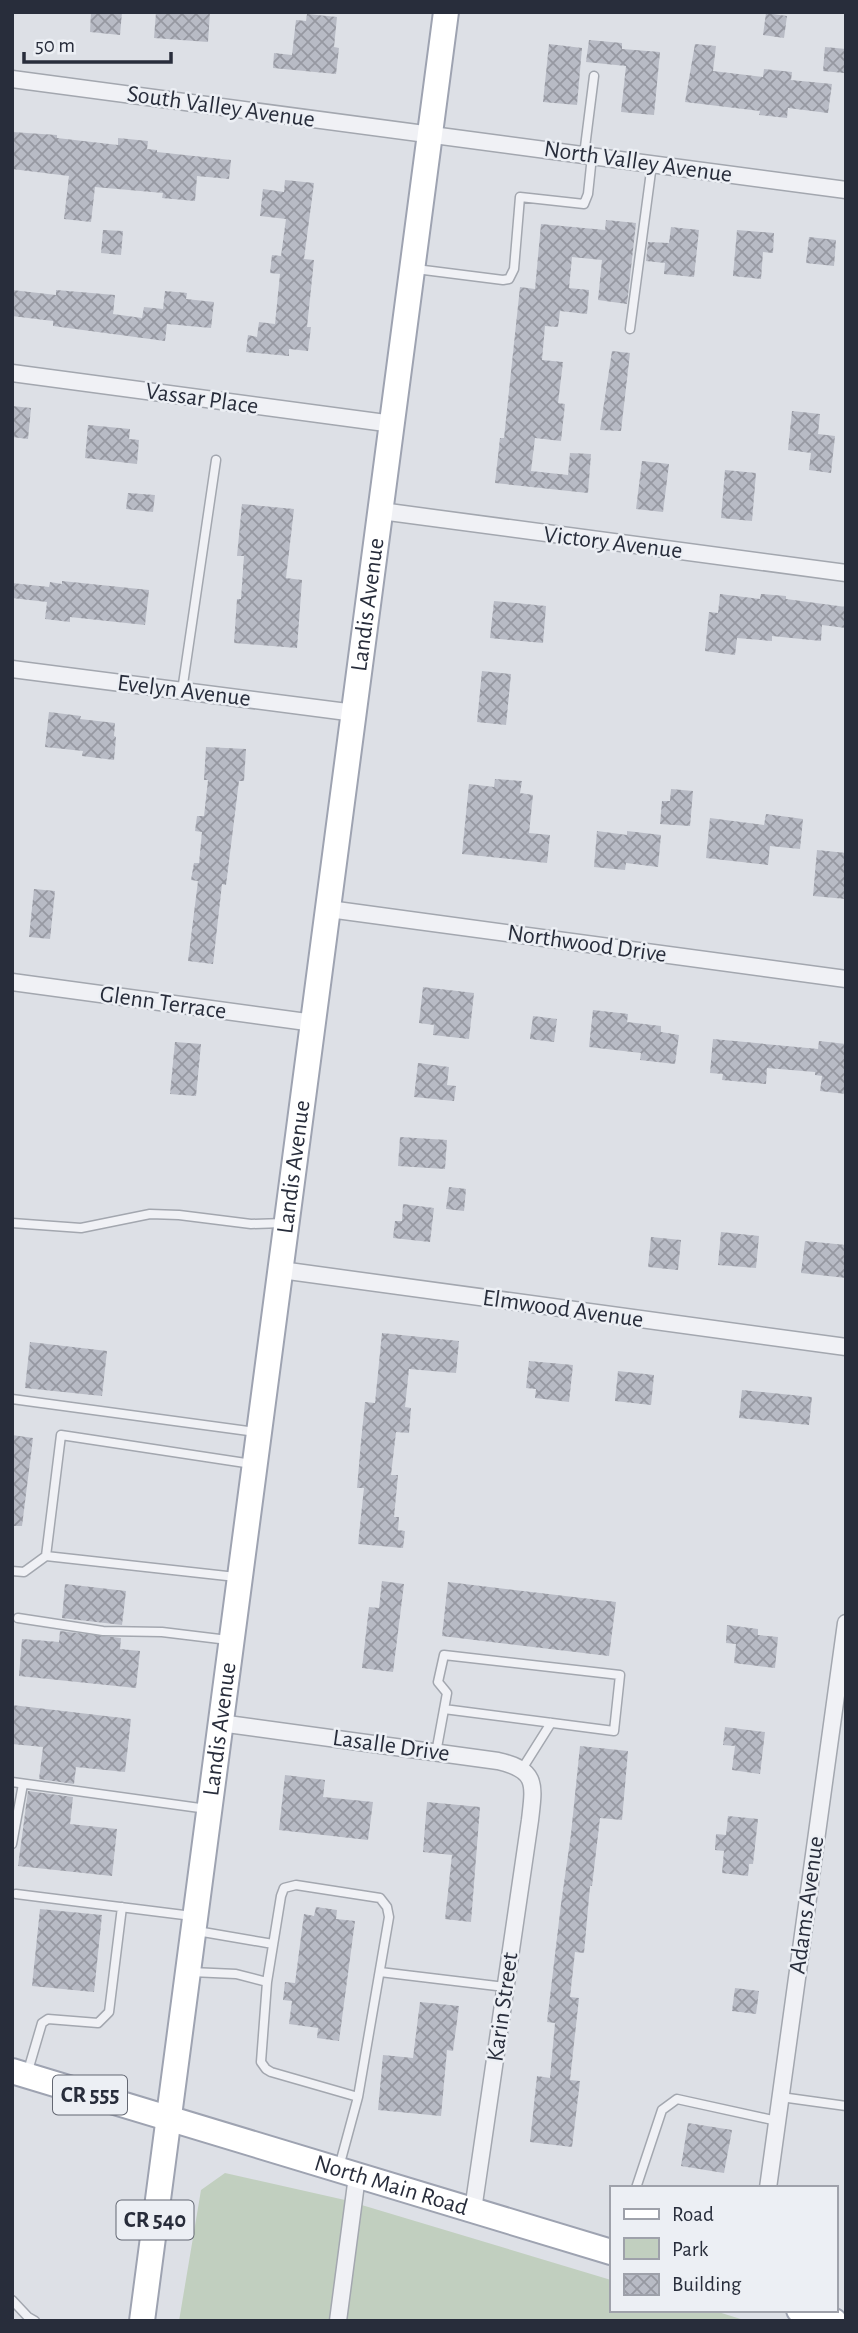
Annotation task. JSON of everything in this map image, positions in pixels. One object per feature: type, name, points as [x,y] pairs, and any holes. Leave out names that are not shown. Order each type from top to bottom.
[{"type":"main road","name":"Landis Avenue","points":[[142,2321],[446,12]]},
{"type":"main road","name":"CR 555","points":[[20,2073],[169,2119]]},
{"type":"main road","name":"North Main Road","points":[[169,2119],[610,2252]]},
{"type":"main road","points":[[805,2312],[834,2321]]},
{"type":"street","name":"South Valley Avenue","points":[[12,79],[430,135]]},
{"type":"street","name":"North Valley Avenue","points":[[430,135],[846,190]]},
{"type":"street","name":"Vassar Place","points":[[12,373],[393,424]]},
{"type":"street","name":"Victory Avenue","points":[[381,511],[846,573]]},
{"type":"street","name":"Evelyn Avenue","points":[[12,669],[355,713]]},
{"type":"street","name":"Northwood Drive","points":[[329,909],[846,979]]},
{"type":"street","name":"Glenn Terrace","points":[[12,982],[314,1023]]},
{"type":"street","name":"Elmwood Avenue","points":[[281,1270],[846,1347]]},
{"type":"street","name":"Adams Avenue","points":[[768,2186],[840,1715],[846,1623]]},
{"type":"street","name":"Lasalle Drive","points":[[220,1723],[498,1761],[522,1769]]},
{"type":"street","name":"Karin Street","points":[[473,2210],[532,1803],[533,1788],[530,1777],[522,1769]]},
{"type":"street","points":[[338,2321],[348,2173]]},
{"type":"lane","points":[[412,269],[509,279],[514,269],[520,197],[584,204],[587,201],[594,76]]},
{"type":"lane","points":[[630,329],[652,164]]},
{"type":"lane","points":[[182,691],[216,460]]},
{"type":"lane","points":[[12,1223],[81,1228],[150,1214],[251,1224],[287,1223]]},
{"type":"lane","points":[[12,1399],[259,1432]]},
{"type":"lane","points":[[46,1556],[61,1435],[255,1464]]},
{"type":"lane","points":[[12,1571],[23,1572],[46,1556],[240,1578]]},
{"type":"lane","points":[[18,1618],[103,1631],[162,1632],[231,1640]]},
{"type":"lane","points":[[436,1752],[444,1709],[447,1693],[438,1682],[444,1655],[620,1675],[614,1731],[444,1709]]},
{"type":"lane","points":[[522,1769],[551,1723]]},
{"type":"lane","points":[[12,1782],[209,1809]]},
{"type":"lane","points":[[12,1844],[23,1784]]},
{"type":"lane","points":[[348,2173],[358,2097],[389,1917],[387,1907],[380,1898],[296,1885],[284,1888],[267,1982],[261,2062],[266,2069],[358,2097]]},
{"type":"lane","points":[[16,1894],[121,1907],[273,1944]]},
{"type":"lane","points":[[20,2073],[42,2023],[48,2019],[99,2023],[109,2012],[121,1907]]},
{"type":"lane","points":[[188,1972],[236,1974],[267,1982]]},
{"type":"lane","points":[[380,1972],[506,1987]]},
{"type":"lane","points":[[781,2097],[846,2106]]},
{"type":"lane","points":[[637,2186],[662,2110],[677,2099],[777,2121]]},
{"type":"lane","points":[[12,2300],[35,2321]]},
{"type":"green space","points":[[225,2173],[345,2200],[610,2280],[610,2312],[718,2312],[747,2321],[179,2321],[201,2190]]},
{"type":"building","points":[[91,12],[122,12],[120,35],[90,32]]},
{"type":"building","points":[[156,12],[210,12],[208,42],[154,38]]},
{"type":"building","points":[[766,13],[787,16],[784,38],[763,35]]},
{"type":"building","points":[[307,14],[337,17],[334,47],[339,48],[336,74],[273,68],[274,53],[292,55],[296,20],[306,21]]},
{"type":"building","points":[[589,40],[622,43],[622,49],[660,52],[654,115],[621,112],[626,66],[586,62]]},
{"type":"building","points":[[549,44],[582,48],[577,105],[543,102]]},
{"type":"building","points":[[695,44],[716,46],[713,71],[763,77],[764,69],[792,72],[791,80],[832,84],[828,113],[788,108],[787,118],[759,115],[760,111],[685,102]]},
{"type":"building","points":[[825,47],[846,49],[844,73],[823,71]]},
{"type":"building","points":[[12,132],[57,135],[57,138],[118,145],[118,138],[148,141],[147,149],[157,152],[231,160],[229,179],[197,176],[195,201],[162,198],[163,193],[95,187],[91,222],[64,219],[69,176],[12,169]]},
{"type":"building","points":[[285,180],[314,183],[304,259],[314,260],[307,327],[311,327],[308,351],[289,349],[289,356],[246,352],[248,335],[257,337],[259,322],[275,324],[280,274],[270,273],[272,255],[281,256],[286,219],[260,216],[263,189],[284,192]]},
{"type":"building","points":[[606,220],[636,223],[627,304],[598,300],[602,260],[572,257],[569,288],[589,290],[587,314],[560,311],[558,327],[545,326],[542,360],[563,362],[558,403],[565,404],[561,441],[535,438],[531,471],[568,475],[570,453],[591,454],[588,493],[495,483],[500,438],[504,438],[520,287],[535,289],[541,224],[605,230]]},
{"type":"building","points":[[671,227],[699,230],[694,277],[664,274],[665,263],[646,261],[648,242],[669,243]]},
{"type":"building","points":[[103,230],[123,231],[121,255],[101,253]]},
{"type":"building","points":[[737,230],[774,233],[773,253],[763,252],[761,279],[733,276]]},
{"type":"building","points":[[809,237],[836,240],[834,266],[806,263]]},
{"type":"building","points":[[12,290],[56,295],[56,290],[115,295],[113,314],[142,318],[144,307],[163,309],[165,291],[187,293],[186,299],[214,302],[211,328],[167,324],[165,341],[53,326],[53,321],[12,316]]},
{"type":"building","points":[[612,351],[630,353],[621,431],[600,430]]},
{"type":"building","points":[[12,406],[31,408],[28,439],[12,437]]},
{"type":"building","points":[[792,411],[820,414],[818,434],[835,436],[831,473],[809,470],[811,453],[788,450]]},
{"type":"building","points":[[88,425],[130,429],[129,439],[139,440],[137,464],[85,458]]},
{"type":"building","points":[[642,461],[669,464],[663,512],[636,509]]},
{"type":"building","points":[[725,470],[756,473],[752,521],[721,518]]},
{"type":"building","points":[[128,493],[155,495],[153,512],[126,509]]},
{"type":"building","points":[[242,504],[294,509],[286,578],[302,580],[297,648],[234,643],[244,556],[237,556]]},
{"type":"building","points":[[62,581],[149,590],[145,625],[70,617],[70,622],[45,619],[47,602],[12,598],[12,583],[49,587],[50,582],[62,584]]},
{"type":"building","points":[[720,594],[760,599],[761,594],[786,596],[786,599],[846,607],[846,628],[822,625],[821,641],[772,636],[772,641],[737,638],[735,655],[705,651],[709,612],[718,613]]},
{"type":"building","points":[[494,601],[546,606],[543,643],[490,638]]},
{"type":"building","points":[[482,671],[511,674],[506,725],[477,722]]},
{"type":"building","points":[[49,712],[115,723],[114,760],[82,756],[83,751],[45,747]]},
{"type":"building","points":[[206,747],[246,749],[244,781],[239,781],[226,885],[222,884],[213,964],[188,961],[198,881],[191,880],[194,863],[199,863],[202,832],[195,831],[197,816],[204,816],[208,780],[204,780]]},
{"type":"building","points":[[495,779],[522,781],[520,793],[533,795],[529,833],[550,835],[547,863],[462,854],[469,784],[494,787]]},
{"type":"building","points":[[671,789],[693,791],[690,826],[660,824],[662,801],[670,801]]},
{"type":"building","points":[[766,814],[803,819],[800,849],[770,846],[768,865],[706,858],[710,818],[764,825]]},
{"type":"building","points":[[597,831],[627,835],[627,831],[661,835],[658,867],[626,863],[625,870],[594,867]]},
{"type":"building","points":[[817,850],[846,853],[846,899],[813,896]]},
{"type":"building","points":[[34,889],[55,891],[50,939],[29,937]]},
{"type":"building","points":[[423,987],[474,993],[469,1039],[433,1035],[434,1025],[419,1023]]},
{"type":"building","points":[[593,1010],[628,1014],[627,1022],[661,1026],[661,1032],[679,1035],[675,1064],[640,1060],[641,1053],[589,1047]]},
{"type":"building","points":[[533,1016],[557,1019],[554,1042],[530,1039]]},
{"type":"building","points":[[713,1039],[818,1049],[819,1041],[846,1044],[846,1094],[820,1091],[822,1076],[815,1075],[815,1072],[767,1068],[766,1084],[722,1080],[723,1074],[710,1073]]},
{"type":"building","points":[[175,1042],[201,1044],[196,1096],[170,1094]]},
{"type":"building","points":[[418,1063],[449,1067],[447,1085],[456,1086],[454,1101],[414,1097]]},
{"type":"building","points":[[400,1137],[447,1140],[445,1169],[398,1166]]},
{"type":"building","points":[[449,1187],[466,1189],[464,1211],[446,1209]]},
{"type":"building","points":[[403,1204],[434,1208],[430,1242],[393,1238],[395,1221],[402,1221]]},
{"type":"building","points":[[721,1232],[759,1236],[756,1268],[718,1265]]},
{"type":"building","points":[[651,1237],[681,1240],[678,1270],[648,1267]]},
{"type":"building","points":[[805,1241],[846,1245],[846,1278],[801,1273]]},
{"type":"building","points":[[382,1333],[459,1341],[456,1373],[409,1369],[405,1407],[411,1408],[409,1433],[396,1432],[391,1475],[398,1475],[394,1517],[399,1517],[398,1530],[405,1531],[403,1548],[358,1544],[364,1488],[357,1488],[365,1402],[375,1403]]},
{"type":"building","points":[[30,1342],[107,1351],[102,1396],[25,1388]]},
{"type":"building","points":[[529,1361],[573,1365],[569,1402],[535,1398],[536,1389],[526,1388]]},
{"type":"building","points":[[618,1371],[654,1375],[651,1405],[615,1401]]},
{"type":"building","points":[[742,1390],[812,1397],[809,1425],[739,1418]]},
{"type":"building","points":[[12,1435],[33,1438],[22,1526],[12,1526]]},
{"type":"building","points":[[382,1581],[404,1584],[393,1672],[362,1668],[369,1607],[379,1608]]},
{"type":"building","points":[[448,1582],[616,1602],[609,1656],[442,1636]]},
{"type":"building","points":[[65,1584],[126,1591],[122,1625],[62,1618]]},
{"type":"building","points":[[727,1625],[758,1629],[758,1635],[778,1637],[775,1668],[734,1663],[736,1644],[726,1643]]},
{"type":"building","points":[[60,1631],[121,1638],[120,1649],[140,1651],[136,1688],[19,1676],[22,1639],[59,1642]]},
{"type":"building","points":[[12,1705],[131,1719],[125,1772],[76,1767],[74,1784],[39,1779],[43,1747],[12,1744]]},
{"type":"building","points":[[725,1727],[765,1732],[760,1774],[732,1770],[735,1746],[723,1745]]},
{"type":"building","points":[[580,1746],[628,1751],[622,1820],[600,1818],[584,1953],[575,1952],[570,1997],[579,1998],[570,2080],[580,2081],[572,2147],[530,2142],[537,2076],[550,2078],[555,2023],[547,2022]]},
{"type":"building","points":[[285,1775],[325,1780],[323,1797],[373,1802],[368,1840],[279,1830]]},
{"type":"building","points":[[28,1791],[73,1797],[70,1824],[117,1829],[112,1876],[18,1866]]},
{"type":"building","points":[[427,1802],[480,1807],[471,1922],[445,1919],[452,1855],[423,1852]]},
{"type":"building","points":[[728,1816],[758,1819],[753,1864],[749,1864],[748,1876],[722,1873],[724,1851],[715,1850],[716,1834],[726,1835]]},
{"type":"building","points":[[316,1907],[337,1910],[336,1919],[355,1921],[339,2041],[317,2038],[318,2028],[289,2024],[292,2001],[283,2000],[285,1982],[295,1983],[304,1914],[314,1916]]},
{"type":"building","points":[[40,1909],[102,1915],[94,1992],[32,1986]]},
{"type":"building","points":[[735,1988],[759,1991],[756,2014],[732,2011]]},
{"type":"building","points":[[420,2002],[459,2006],[453,2051],[447,2050],[441,2116],[378,2110],[383,2055],[413,2058]]},
{"type":"building","points":[[688,2123],[732,2130],[724,2173],[681,2166]]}]
